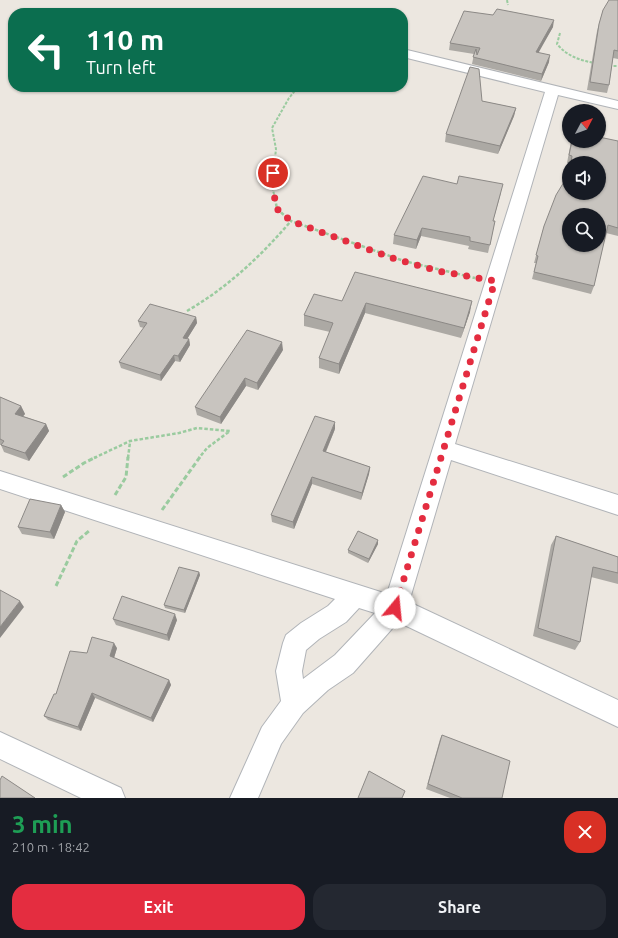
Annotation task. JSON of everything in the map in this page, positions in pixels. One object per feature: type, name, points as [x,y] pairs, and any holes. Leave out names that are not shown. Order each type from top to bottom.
[{"type":"street","points":[[408,54],[618,105]]},
{"type":"street","points":[[244,798],[261,762],[271,736],[294,704],[319,681],[344,664],[395,608],[553,89]]},
{"type":"street","points":[[444,449],[618,505]]},
{"type":"street","points":[[0,480],[395,608],[618,714]]},
{"type":"street","points":[[294,704],[289,671],[295,643],[310,631],[337,614],[355,596]]},
{"type":"street","points":[[0,745],[111,798]]},
{"type":"path","points":[[507,0],[508,5]]},
{"type":"path","points":[[560,33],[557,44],[565,54],[580,61],[599,64]]},
{"type":"path","points":[[606,65],[618,66]]},
{"type":"path","points":[[294,92],[272,128],[276,149],[272,185],[277,209],[291,221],[392,258],[438,271],[495,281]]},
{"type":"path","points":[[187,311],[211,298],[242,274],[291,221]]},
{"type":"path","points":[[39,492],[84,463],[130,441],[179,433],[197,428],[230,431],[207,448],[162,510]]},
{"type":"building","points":[[609,0],[618,0],[618,51],[614,50],[609,85],[590,82],[599,24],[603,10]]},
{"type":"building","points":[[497,9],[554,20],[536,52],[550,55],[542,74],[473,57],[476,49],[477,55],[480,48],[450,43],[464,11],[493,15]]},
{"type":"building","points":[[470,67],[479,69],[482,101],[516,108],[500,146],[446,134]]},
{"type":"building","points":[[606,138],[618,141],[618,228],[608,225],[606,234],[606,208],[562,208],[562,252],[602,252],[594,286],[534,272],[538,256],[536,255],[544,226],[556,195],[562,185],[562,200],[606,200],[606,156],[569,155],[570,148],[606,148]]},
{"type":"building","points":[[423,176],[457,184],[459,176],[503,184],[493,221],[495,221],[490,245],[470,241],[470,237],[422,228],[417,240],[394,235]]},
{"type":"building","points":[[355,272],[472,301],[464,328],[366,303],[339,364],[319,358],[333,323],[304,315],[314,294],[342,301]]},
{"type":"building","points":[[150,304],[196,317],[183,338],[189,339],[178,356],[174,355],[160,375],[119,362],[147,323],[138,321]]},
{"type":"building","points":[[247,330],[282,342],[257,383],[245,378],[220,417],[195,407]]},
{"type":"building","points":[[0,397],[21,406],[15,414],[46,424],[25,453],[1,445],[4,441],[0,439]]},
{"type":"building","points":[[315,416],[335,422],[323,451],[370,467],[362,493],[312,477],[293,522],[271,515]]},
{"type":"building","points":[[30,499],[61,505],[50,532],[18,527]]},
{"type":"building","points":[[358,531],[378,540],[369,559],[348,550]]},
{"type":"building","points":[[556,536],[618,557],[618,573],[593,567],[580,642],[538,628]]},
{"type":"building","points":[[179,567],[199,572],[184,610],[164,605]]},
{"type":"building","points":[[0,590],[20,601],[0,627]]},
{"type":"building","points":[[122,596],[175,614],[167,635],[113,619]]},
{"type":"building","points":[[92,637],[114,643],[110,656],[169,680],[151,718],[92,693],[78,727],[44,716],[54,694],[56,694],[70,651],[87,653]]},
{"type":"building","points":[[442,735],[510,761],[502,798],[462,798],[428,784]]},
{"type":"building","points":[[369,771],[405,791],[402,798],[358,798]]},
{"type":"building","points":[[2,776],[35,798],[0,798],[0,780]]},
{"type":"route","points":[[273,173],[272,185],[277,209],[291,221],[392,258],[438,271],[495,281],[395,608]]}]
